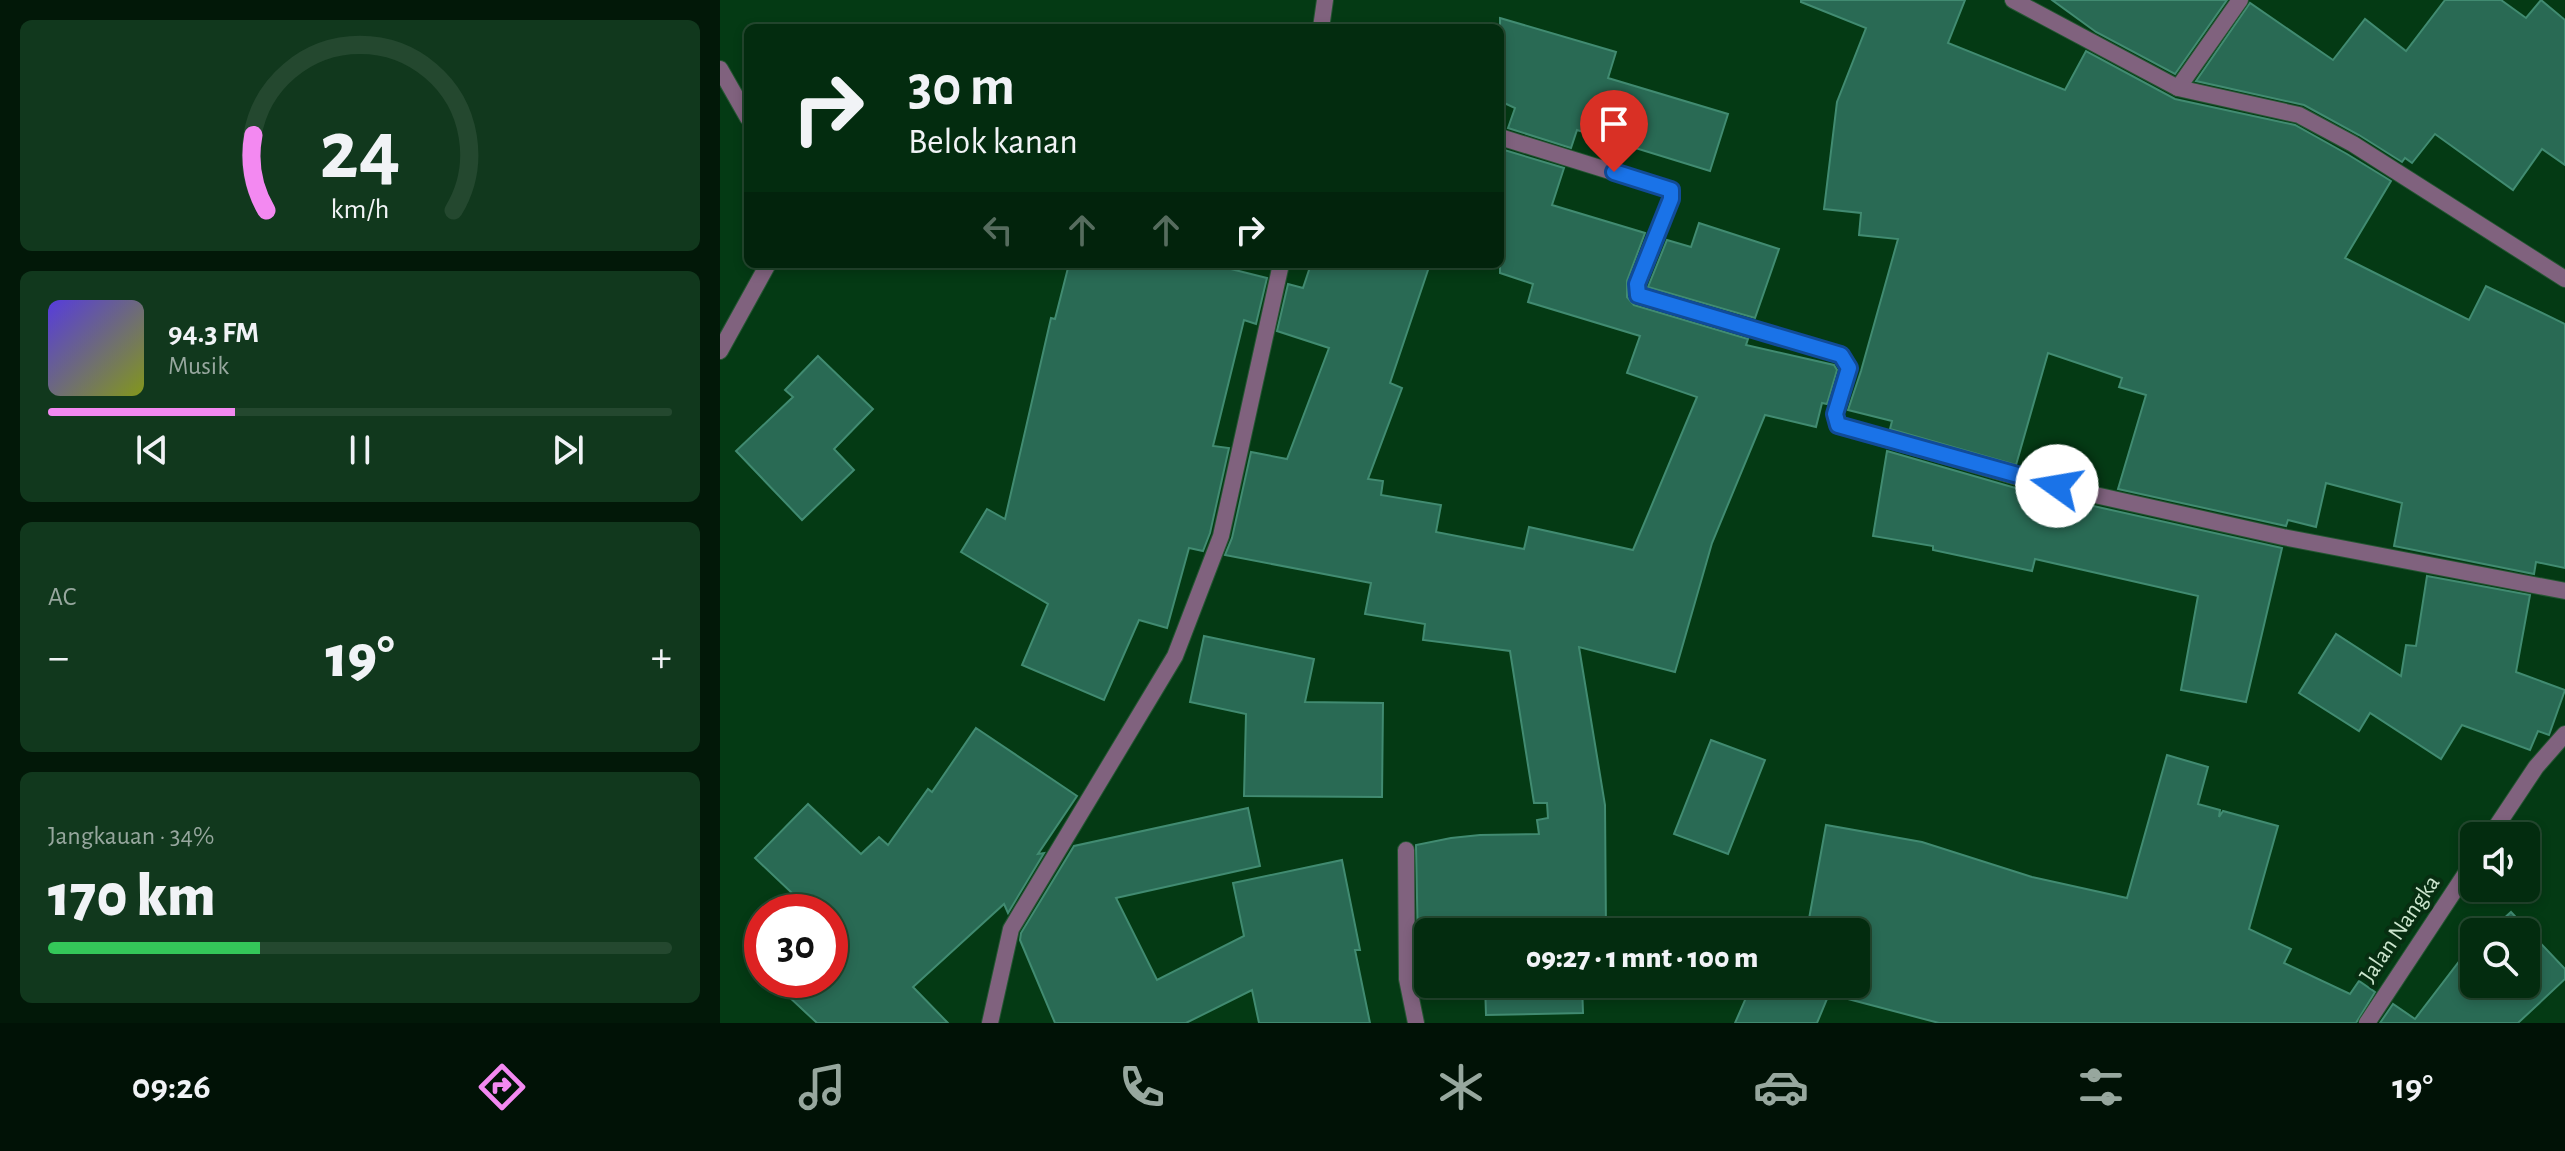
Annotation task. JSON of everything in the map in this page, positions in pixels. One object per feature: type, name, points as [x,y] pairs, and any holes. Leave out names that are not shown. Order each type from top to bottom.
[{"type":"street","points":[[1322,24],[1325,0]]},
{"type":"street","points":[[2013,0],[2178,88],[2299,115],[2353,144],[2565,279]]},
{"type":"street","points":[[2178,88],[2240,0]]},
{"type":"street","points":[[720,69],[744,111]]},
{"type":"street","points":[[1504,138],[1671,190],[1671,199],[1637,284],[1638,295],[1841,355],[1849,368],[1835,414],[1838,425],[2028,480],[2283,537],[2565,591]]},
{"type":"street","points":[[720,351],[766,268]]},
{"type":"street","points":[[990,1023],[1011,929],[1175,656],[1221,536],[1280,268]]},
{"type":"street","points":[[2499,822],[2536,767],[2565,734]]},
{"type":"street","points":[[1406,850],[1407,979],[1416,1023]]},
{"type":"street","name":"Jalan Nangka","points":[[2367,1023],[2460,882]]},
{"type":"building","points":[[1801,0],[1965,0],[1948,43],[2065,90],[2086,51],[2175,99],[2295,125],[2391,181],[2345,258],[2469,320],[2486,286],[2565,324],[2565,568],[2536,562],[2534,574],[2394,546],[2402,503],[2326,483],[2316,527],[2288,520],[2286,526],[2118,489],[2146,395],[2119,387],[2122,378],[2048,353],[2016,465],[1890,429],[1892,421],[1848,410],[1898,239],[1859,235],[1861,213],[1824,209],[1837,102],[1866,28]]},
{"type":"building","points":[[2052,0],[2227,0],[2175,74],[2096,32]]},
{"type":"building","points":[[2445,0],[2501,0],[2526,18],[2541,0],[2565,20],[2565,165],[2542,149],[2513,190],[2435,134],[2412,163],[2405,158],[2402,162],[2304,105],[2196,81],[2250,3],[2333,60],[2365,19],[2406,51]]},
{"type":"building","points":[[1500,18],[1616,52],[1608,78],[1728,114],[1710,171],[1577,130],[1571,148],[1508,128],[1515,108],[1504,103],[1504,24],[1500,24]]},
{"type":"building","points":[[1504,150],[1564,168],[1552,205],[1645,233],[1627,281],[1627,297],[1634,305],[1748,339],[1746,345],[1834,365],[1837,370],[1827,404],[1822,403],[1816,427],[1765,415],[1712,543],[1675,672],[1579,647],[1605,805],[1606,918],[1417,918],[1416,845],[1480,835],[1539,834],[1537,820],[1548,818],[1547,803],[1534,803],[1510,651],[1423,640],[1425,624],[1365,614],[1371,583],[1225,555],[1232,538],[1251,452],[1287,459],[1329,348],[1277,331],[1288,284],[1303,288],[1310,268],[1429,268],[1390,383],[1402,388],[1368,479],[1383,481],[1381,495],[1441,505],[1436,532],[1524,549],[1529,527],[1633,550],[1697,397],[1627,373],[1640,336],[1528,302],[1533,284],[1500,273],[1500,268],[1504,268]]},
{"type":"building","points":[[1699,223],[1779,249],[1755,318],[1648,287],[1667,240],[1691,247]]},
{"type":"building","points":[[1068,268],[1227,268],[1267,278],[1256,324],[1244,320],[1213,446],[1229,448],[1210,533],[1203,551],[1189,548],[1167,628],[1139,620],[1104,700],[1022,665],[1048,604],[961,552],[987,509],[1005,519],[1051,318],[1055,319]]},
{"type":"building","points":[[818,356],[873,409],[834,449],[854,470],[802,520],[736,451],[793,397],[785,390]]},
{"type":"building","points":[[1887,451],[2026,491],[2282,548],[2246,702],[2181,690],[2198,596],[2035,559],[2032,571],[1933,550],[1933,546],[1873,536]]},
{"type":"building","points":[[2427,576],[2530,595],[2516,672],[2565,690],[2549,735],[2538,731],[2530,750],[2462,725],[2441,759],[2370,713],[2359,731],[2299,693],[2336,634],[2401,676],[2406,645],[2416,646]]},
{"type":"building","points":[[1204,636],[1314,659],[1305,702],[1383,703],[1382,797],[1244,796],[1246,714],[1190,702]]},
{"type":"building","points":[[976,728],[1077,796],[1038,854],[1044,853],[1008,913],[1004,904],[913,987],[948,1023],[817,1023],[790,998],[848,998],[848,894],[793,894],[755,858],[808,804],[861,854],[879,837],[888,845],[928,789],[932,792]]},
{"type":"building","points":[[1711,740],[1765,760],[1728,854],[1674,834]]},
{"type":"building","points":[[2167,755],[2208,767],[2198,804],[2220,810],[2219,817],[2223,811],[2278,826],[2249,929],[2291,949],[2284,963],[2350,994],[2359,981],[2375,992],[2356,1023],[1939,1023],[1844,998],[1870,998],[1870,918],[1809,918],[1826,825],[1922,842],[2032,877],[2127,898]]},
{"type":"building","points":[[1248,808],[1260,866],[1116,898],[1157,980],[1244,936],[1233,883],[1342,860],[1360,950],[1355,950],[1370,1023],[1259,1023],[1252,990],[1186,1023],[1055,1023],[1020,940],[1021,933],[1074,846]]},
{"type":"building","points":[[2540,943],[2565,969],[2565,979],[2518,1023],[2380,1023],[2393,1004],[2415,1019],[2460,960],[2460,998],[2540,998]]},
{"type":"building","points":[[1485,998],[1582,998],[1583,1013],[1486,1015]]},
{"type":"building","points":[[1746,998],[1827,998],[1817,1023],[1735,1023]]},
{"type":"route","points":[[1614,172],[1671,190],[1671,199],[1637,284],[1638,295],[1841,355],[1849,368],[1835,414],[1838,425],[2057,486]]}]
